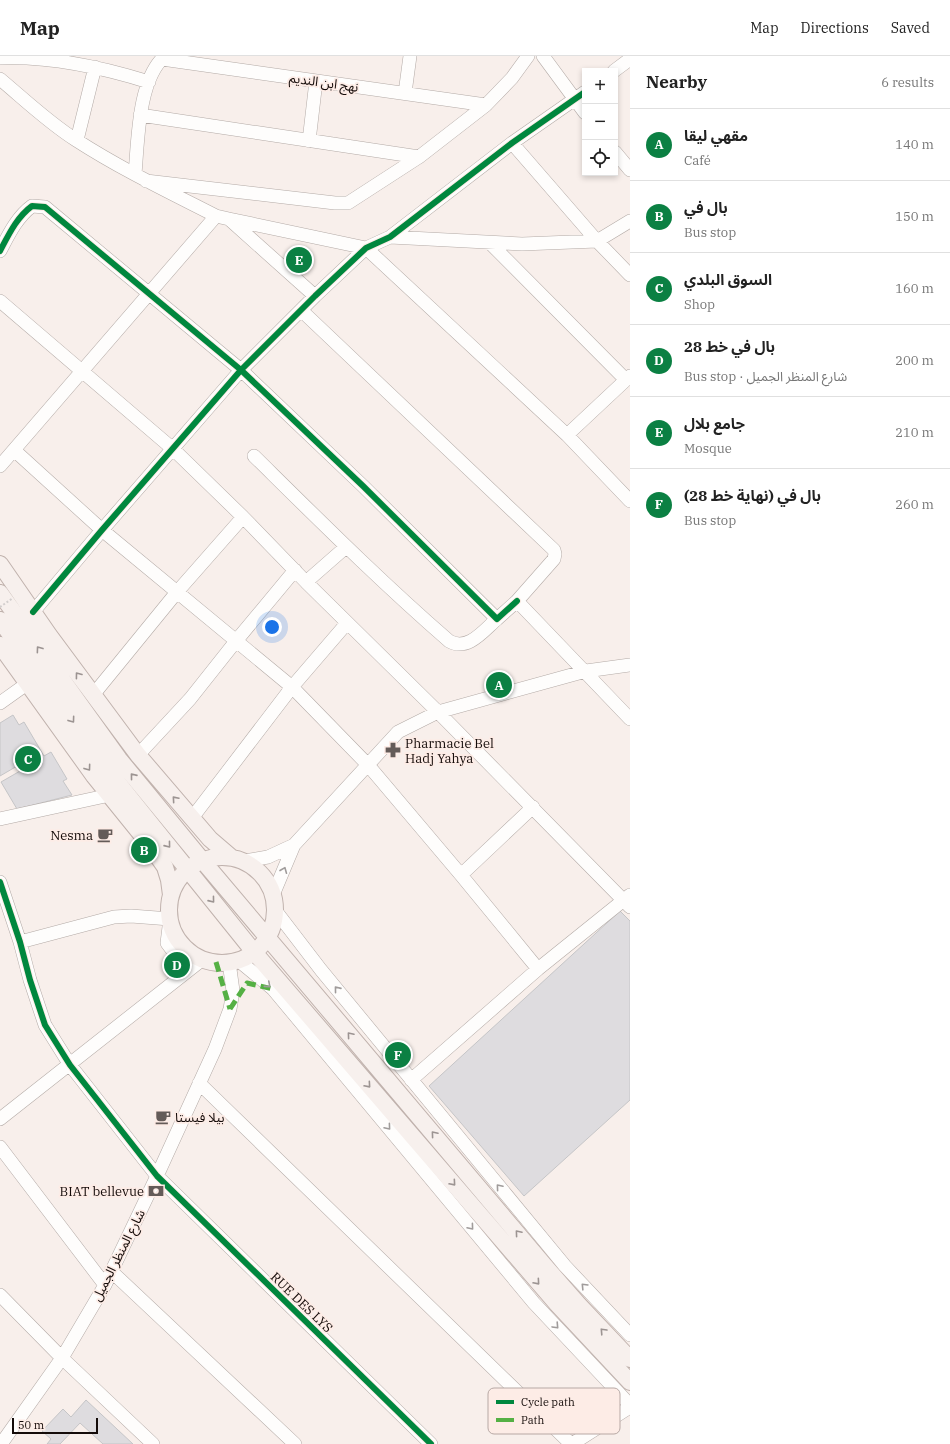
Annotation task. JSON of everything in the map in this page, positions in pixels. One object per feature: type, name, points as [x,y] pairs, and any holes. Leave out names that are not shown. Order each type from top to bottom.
[{"type":"main road","points":[[0,564],[33,612],[138,755],[210,839],[238,859],[257,870],[267,881],[274,903],[273,924],[268,937],[254,952],[233,961],[216,962],[203,959],[188,950],[176,936],[170,919],[169,907],[171,895],[177,881],[188,869],[202,860],[217,857],[238,859]]},
{"type":"main road","points":[[6,596],[119,759],[202,860],[544,1265],[630,1359]]},
{"type":"main road","points":[[0,620],[106,768],[254,952],[548,1295],[630,1382]]},
{"type":"main road","points":[[0,645],[94,776],[149,844],[165,868],[169,880],[171,895]]},
{"type":"street","points":[[405,93],[410,56]]},
{"type":"street","points":[[140,177],[344,204],[352,201],[419,157],[486,105],[512,78],[528,56]]},
{"type":"street","points":[[33,612],[102,530],[242,370],[315,296],[366,248],[390,237],[512,143],[580,95],[543,56]]},
{"type":"street","points":[[140,177],[140,115],[149,82],[164,57]]},
{"type":"street","name":"نهج ابن النديم","points":[[164,57],[316,81],[486,105]]},
{"type":"street","points":[[0,58],[38,58],[67,61],[149,82]]},
{"type":"street","points":[[618,68],[630,59]]},
{"type":"street","points":[[77,140],[95,68]]},
{"type":"street","points":[[0,79],[58,127],[77,140],[140,177],[216,216],[366,248],[567,435],[630,500]]},
{"type":"street","points":[[309,141],[316,81]]},
{"type":"street","points":[[140,115],[419,157]]},
{"type":"street","points":[[512,143],[597,241],[630,275]]},
{"type":"street","points":[[618,156],[630,170]]},
{"type":"street","points":[[0,251],[18,218],[25,211],[32,206],[45,207],[242,370],[363,486],[497,619]]},
{"type":"street","points":[[0,466],[216,216]]},
{"type":"street","points":[[229,219],[315,296]]},
{"type":"street","points":[[390,237],[522,244],[597,241],[630,221]]},
{"type":"street","points":[[490,243],[628,378],[567,435]]},
{"type":"street","points":[[0,301],[173,449],[628,901],[538,969],[411,1080]]},
{"type":"street","points":[[254,456],[410,608],[454,644],[460,645],[474,640],[517,601],[554,559],[554,550],[302,310]]},
{"type":"street","points":[[14,450],[102,530],[292,687],[368,765],[538,969]]},
{"type":"street","points":[[93,695],[177,592],[243,517]]},
{"type":"street","points":[[306,582],[346,547]]},
{"type":"street","points":[[138,755],[190,699],[295,570]]},
{"type":"street","points":[[517,601],[630,719]]},
{"type":"street","points":[[192,818],[292,687],[347,623]]},
{"type":"street","points":[[238,859],[268,857],[294,845],[398,732],[438,712],[586,672],[630,665]]},
{"type":"street","points":[[0,703],[28,683]]},
{"type":"street","points":[[0,806],[4,818],[110,795]]},
{"type":"street","points":[[461,875],[533,807]]},
{"type":"street","points":[[294,845],[274,903],[321,970],[411,1080],[565,1266],[630,1335]]},
{"type":"street","name":"RUE DES LYS","points":[[0,882],[45,1025],[70,1064],[157,1176],[430,1444]]},
{"type":"street","points":[[20,942],[114,917],[131,916],[170,919]]},
{"type":"street","points":[[0,1119],[203,959]]},
{"type":"street","points":[[233,961],[273,989],[534,1303],[613,1388]]},
{"type":"street","name":"شارع المنظر الجميل","points":[[4,1437],[62,1358],[104,1285],[157,1176],[215,1049],[230,1009],[233,991],[233,961]]},
{"type":"street","points":[[199,1083],[514,1388]]},
{"type":"street","points":[[0,1148],[104,1285]]},
{"type":"street","points":[[111,1271],[295,1444]]},
{"type":"street","points":[[0,1295],[62,1358],[153,1444]]},
{"type":"street","points":[[620,1395],[630,1406],[620,1413]]},
{"type":"street","points":[[562,1434],[572,1444],[587,1434]]},
{"type":"path","points":[[0,607],[6,596]]},
{"type":"building","points":[[13,715],[19,725],[24,722],[44,756],[51,752],[67,779],[63,781],[72,795],[17,809],[1,782],[27,767],[24,762],[0,776],[0,723]]},
{"type":"building","points":[[620,911],[630,921],[630,1100],[524,1196],[429,1086]]},
{"type":"building","points":[[86,1400],[133,1444],[103,1444],[80,1423],[60,1444],[47,1444],[51,1439],[42,1431],[63,1409],[71,1417]]},
{"type":"marked path","points":[[216,962],[230,1009]]},
{"type":"marked path","points":[[230,1009],[247,983],[273,989]]},
{"type":"cycle path","points":[[33,612],[241,370],[315,296],[366,248],[390,237],[512,143],[582,94]]},
{"type":"cycle path","points":[[0,251],[14,226],[27,210],[32,206],[45,207],[241,370],[363,486],[497,619],[517,601]]},
{"type":"cycle path","points":[[0,882],[45,1025],[70,1065],[157,1176],[431,1444]]},
{"type":"place","name":"جامع بلال","points":[[299,260]]},
{"type":"place","name":"مقهي ليقا","points":[[499,685]]},
{"type":"place","name":"Pharmacie Bel Hadj Yahya","points":[[393,750]]},
{"type":"place","name":"السوق البلدي","points":[[28,759]]},
{"type":"place","name":"Nesma","points":[[105,835]]},
{"type":"place","name":"بال في","points":[[144,850]]},
{"type":"place","name":"بال في خط 28","points":[[177,965]]},
{"type":"place","name":"بال في (نهاية خط 28)","points":[[398,1055]]},
{"type":"place","name":"بيلا فيستا","points":[[163,1117]]},
{"type":"place","name":"BIAT bellevue","points":[[156,1191]]}]
